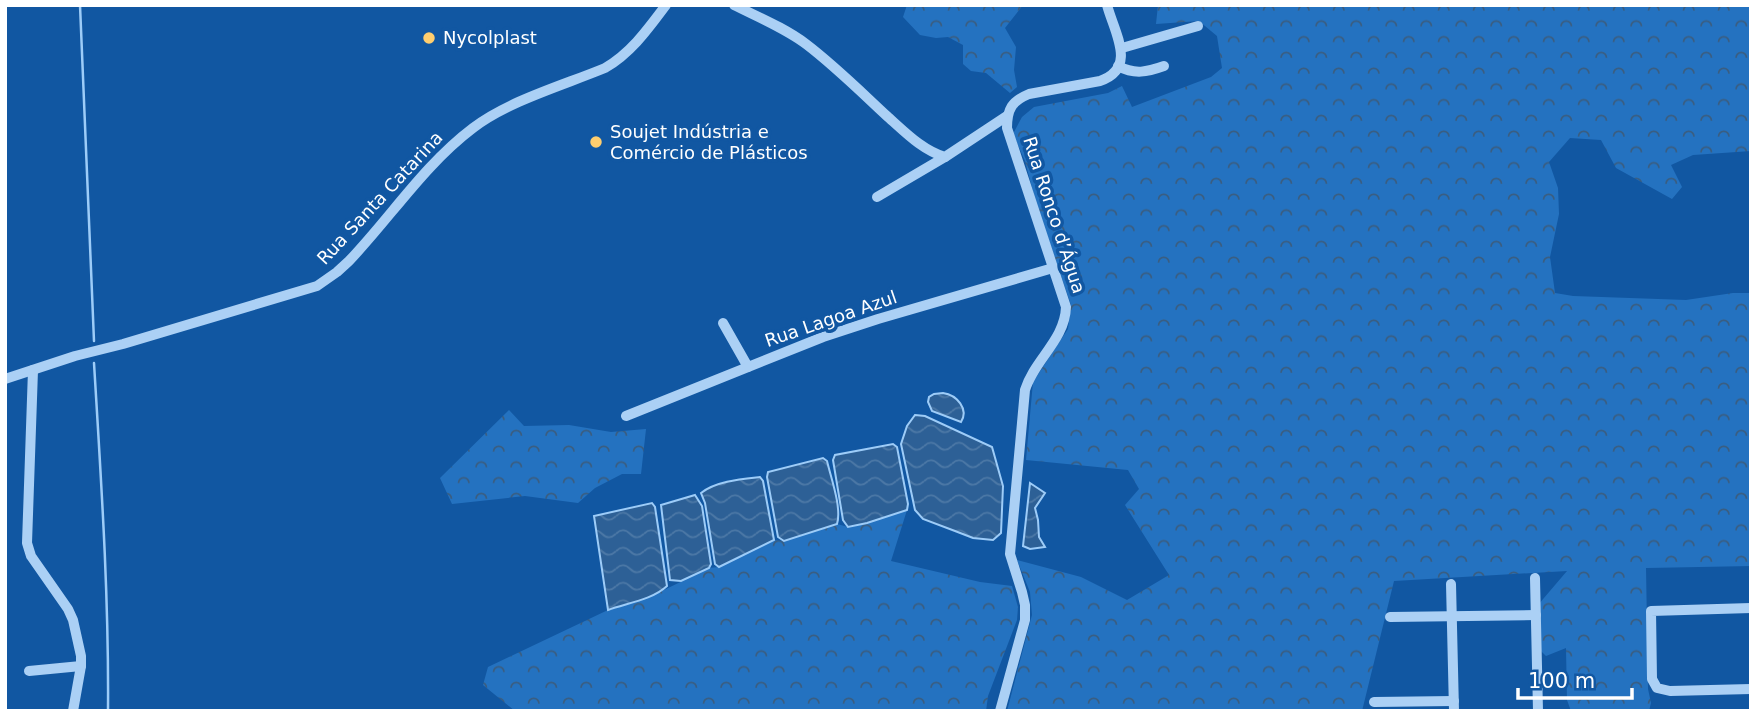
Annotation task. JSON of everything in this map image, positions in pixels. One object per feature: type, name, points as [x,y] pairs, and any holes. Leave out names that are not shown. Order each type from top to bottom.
[{"type":"street","name":"Rua Santa Catarina","points":[[5,379],[317,286],[349,261],[436,161],[475,126],[498,112],[616,62],[643,35],[666,5]]},
{"type":"street","points":[[734,5],[807,44],[908,135],[928,151],[945,157]]},
{"type":"street","points":[[877,197],[1007,116],[1012,104],[1020,98],[1100,82],[1114,74],[1122,48],[1107,5]]},
{"type":"street","points":[[1122,48],[1198,26]]},
{"type":"street","points":[[1118,66],[1127,71],[1138,72],[1164,66]]},
{"type":"street","name":"Rua Ronco d’Água","points":[[1000,711],[1025,620],[1025,605],[1010,554],[1025,390],[1028,378],[1063,328],[1066,317],[1066,307],[1007,128],[1007,116]]},
{"type":"street","name":"Rua Lagoa Azul","points":[[626,416],[822,337],[1053,268]]},
{"type":"street","points":[[723,323],[748,367]]},
{"type":"street","points":[[33,370],[27,543],[31,555],[68,608],[72,620],[81,656],[73,711]]},
{"type":"street","points":[[1535,578],[1538,711]]},
{"type":"street","points":[[1374,702],[1454,706],[1451,584]]},
{"type":"street","points":[[1751,608],[1651,611],[1652,679],[1657,688],[1670,691],[1751,689]]},
{"type":"street","points":[[1390,617],[1536,615]]},
{"type":"street","points":[[29,671],[81,666]]},
{"type":"green space","points":[[907,5],[1023,5],[1005,28],[1016,47],[1014,70],[1017,87],[1010,93],[986,73],[971,71],[963,64],[963,45],[948,37],[920,35],[903,17]]},
{"type":"green space","points":[[1158,5],[1751,5],[1751,151],[1693,155],[1671,165],[1682,187],[1672,199],[1616,168],[1601,140],[1570,138],[1549,162],[1558,188],[1559,214],[1550,257],[1555,293],[1686,300],[1751,293],[1751,566],[1646,568],[1648,689],[1651,703],[1649,711],[1571,711],[1567,700],[1566,648],[1546,656],[1539,649],[1538,605],[1567,571],[1394,581],[1362,711],[1007,711],[1032,615],[1030,592],[1017,560],[1081,577],[1127,600],[1169,575],[1125,505],[1139,489],[1128,470],[1026,460],[1033,382],[1068,329],[1071,305],[1036,203],[1025,161],[1013,134],[1022,117],[1034,107],[1108,93],[1122,86],[1132,107],[1211,77],[1222,68],[1217,36],[1199,21],[1156,24]]},
{"type":"green space","points":[[509,410],[524,426],[569,425],[611,432],[646,429],[641,474],[622,474],[595,488],[578,503],[525,496],[452,504],[440,478]]},
{"type":"green space","points":[[907,510],[891,561],[980,582],[1012,586],[1018,607],[1017,620],[988,696],[986,711],[515,711],[483,685],[488,667],[608,610],[662,591],[709,568],[719,567],[774,540],[784,541],[837,524],[848,527]]},
{"type":"water","points":[[943,393],[960,403],[964,412],[961,422],[932,411],[929,397]]},
{"type":"water","points":[[915,415],[925,416],[992,447],[1003,486],[1001,533],[993,540],[973,538],[923,519],[915,510],[901,444],[907,426]]},
{"type":"water","points":[[893,444],[897,447],[907,510],[848,527],[843,520],[833,460],[835,455]]},
{"type":"water","points":[[823,458],[827,461],[835,493],[837,524],[784,541],[778,537],[768,472]]},
{"type":"water","points":[[760,477],[774,540],[719,567],[715,564],[701,493],[722,483]]},
{"type":"water","points":[[1030,483],[1045,493],[1035,508],[1039,537],[1045,547],[1030,549],[1023,546]]},
{"type":"water","points":[[695,495],[702,506],[711,564],[709,568],[681,581],[670,580],[661,505]]},
{"type":"water","points":[[652,503],[655,507],[667,586],[647,598],[608,610],[594,516]]},
{"type":"waterway","points":[[80,5],[94,341]]},
{"type":"waterway","points":[[94,363],[106,580],[108,711]]},
{"type":"place","name":"Nycolplast","points":[[429,38]]},
{"type":"place","name":"Soujet Indústria e Comércio de Plásticos","points":[[596,142]]}]
